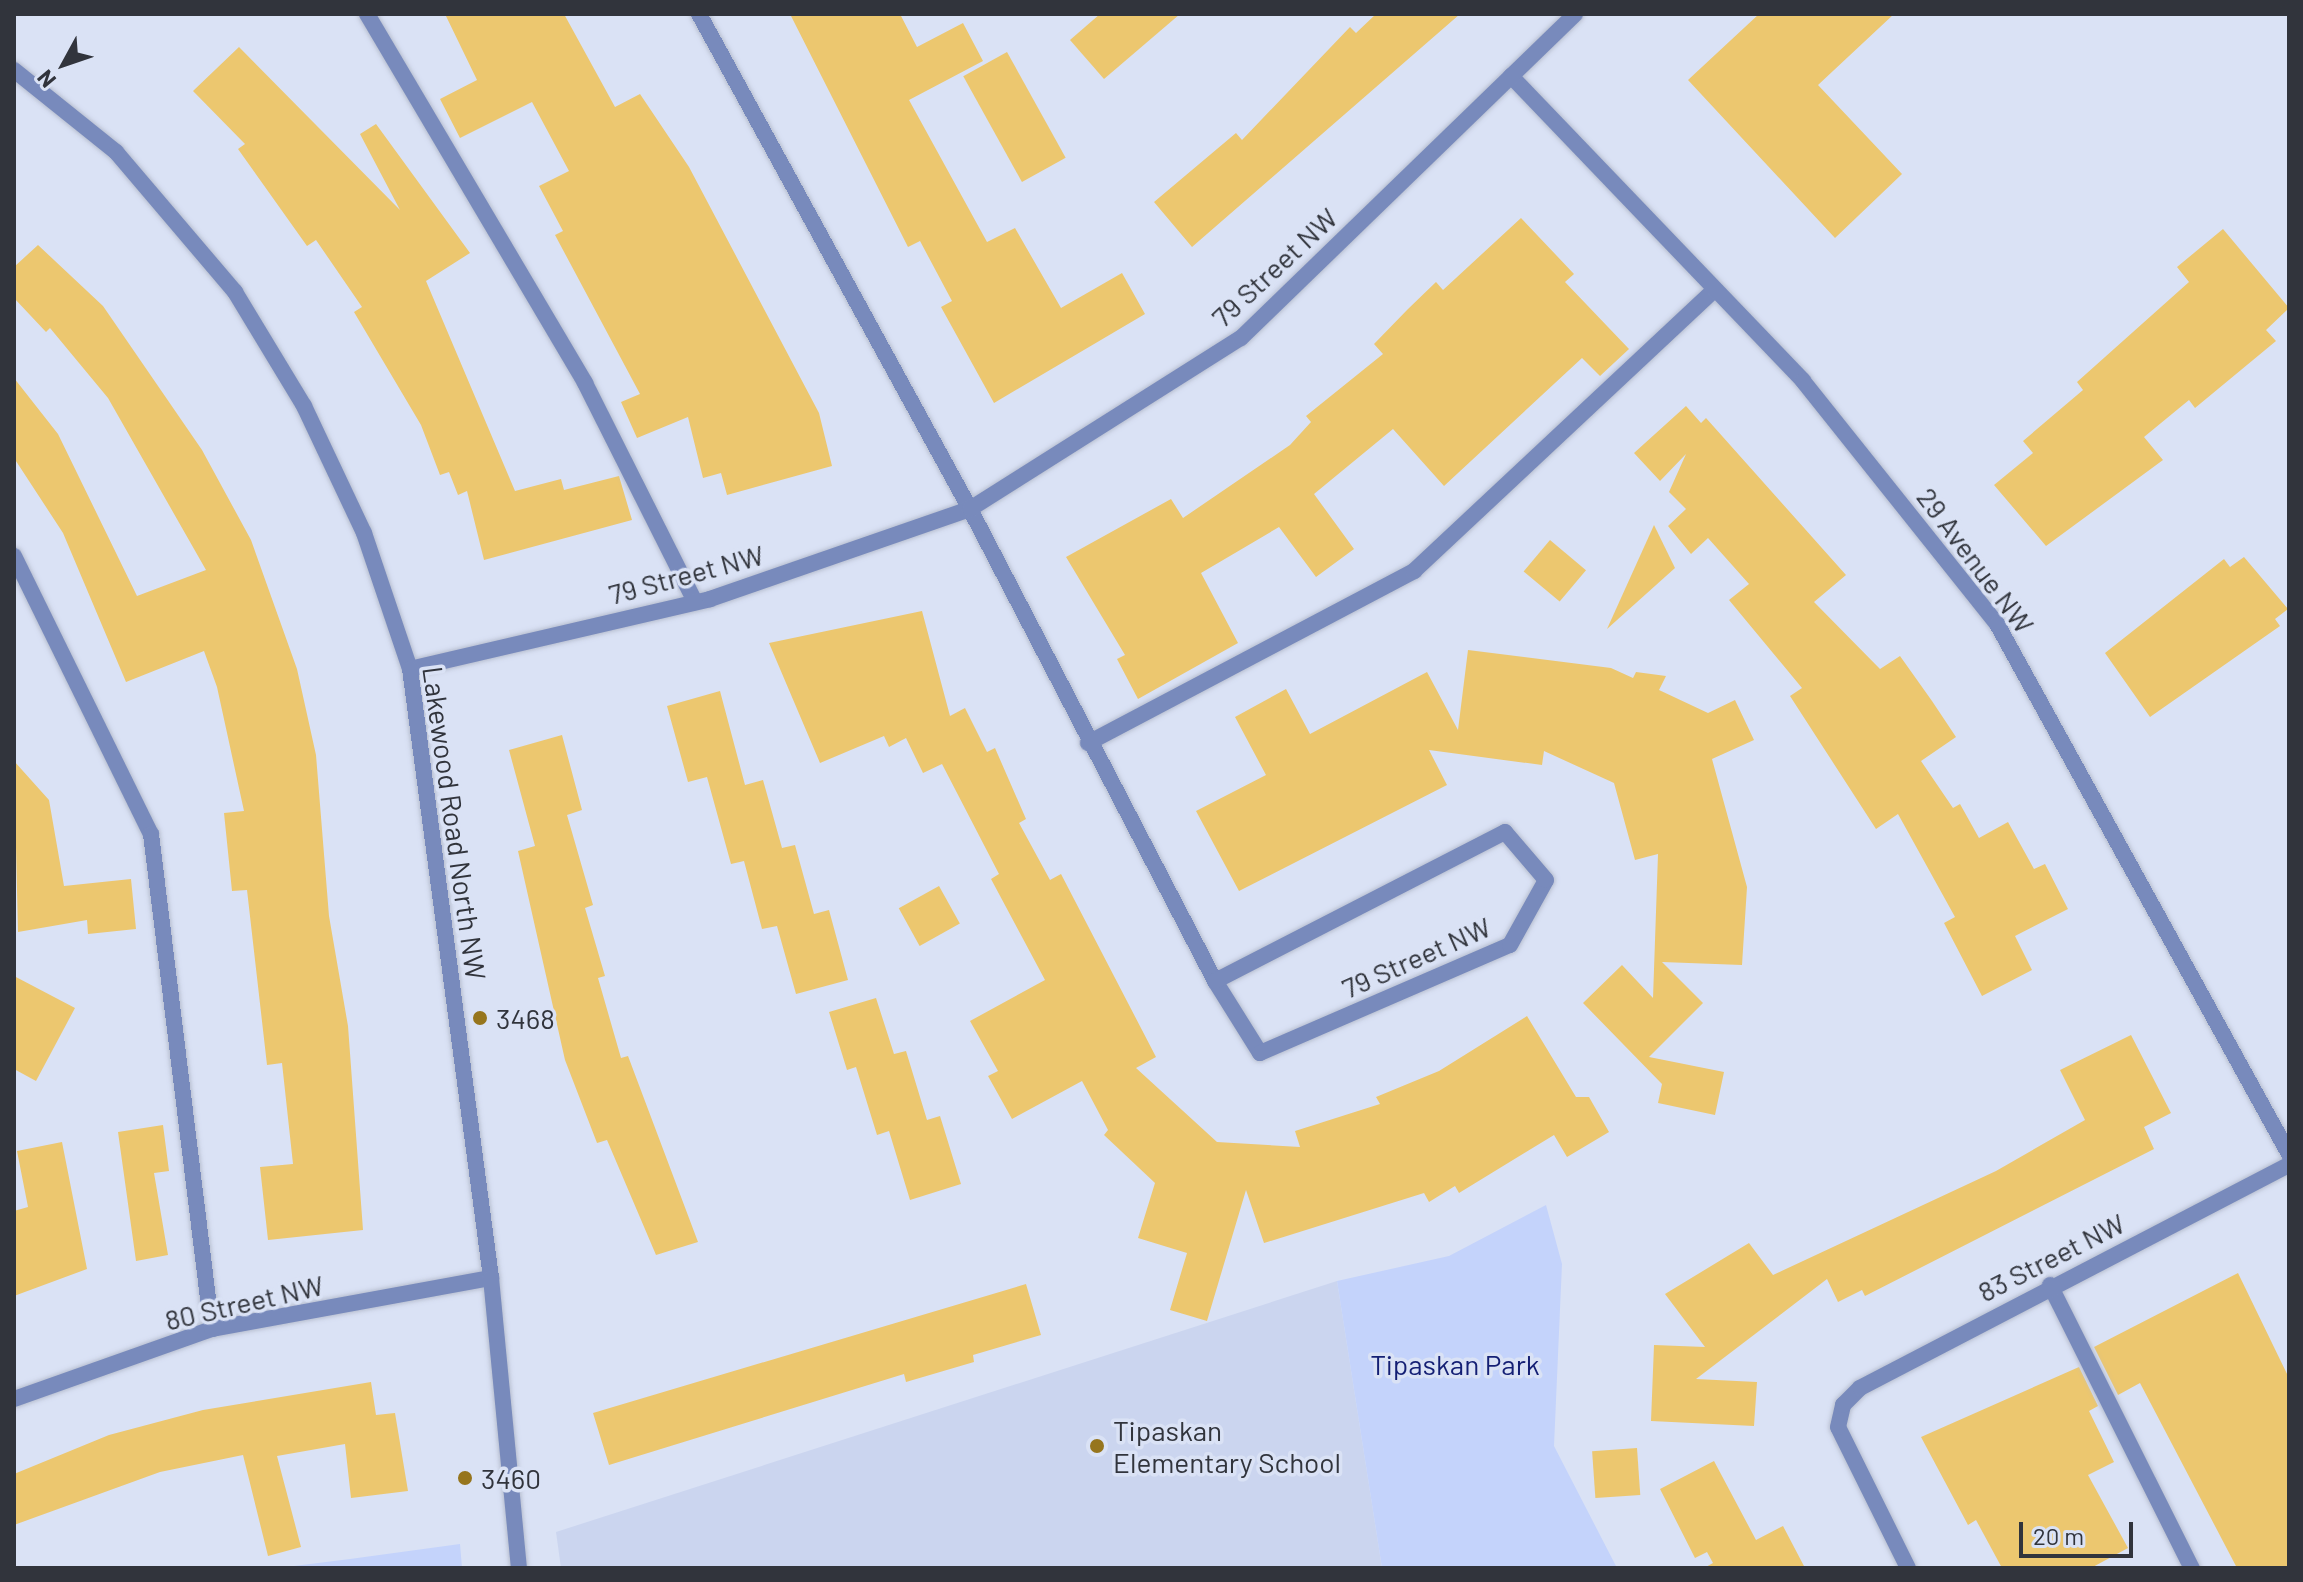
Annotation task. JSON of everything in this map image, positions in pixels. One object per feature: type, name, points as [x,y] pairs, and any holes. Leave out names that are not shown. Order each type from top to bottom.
[{"type":"street","points":[[367,14],[585,383],[695,602]]},
{"type":"street","name":"79 Street NW","points":[[699,14],[970,509],[1088,743],[1215,981],[1260,1053],[1510,945],[1546,880],[1505,832],[1215,981]]},
{"type":"street","name":"79 Street NW","points":[[410,669],[695,602],[970,509],[1241,338],[1575,14]]},
{"type":"street","name":"Lakewood Road North NW","points":[[14,70],[116,152],[235,292],[304,406],[364,533],[410,669],[491,1278],[519,1568]]},
{"type":"street","name":"29 Avenue NW","points":[[1511,76],[1803,381],[1997,624],[2289,1154]]},
{"type":"street","points":[[1088,743],[1414,571],[1714,290]]},
{"type":"street","points":[[14,556],[151,834],[212,1329]]},
{"type":"street","name":"83 Street NW","points":[[1908,1568],[1838,1427],[1843,1405],[1860,1388],[2050,1285],[2289,1165]]},
{"type":"street","name":"80 Street NW","points":[[14,1399],[212,1329],[491,1278]]},
{"type":"street","points":[[2050,1285],[2192,1568]]},
{"type":"shaded area","name":"Tipaskan Elementary School","points":[[1337,1281],[1382,1568],[561,1568],[556,1532]]},
{"type":"green space","name":"Tipaskan Park","points":[[1546,1205],[1562,1264],[1554,1446],[1617,1568],[1382,1568],[1337,1281],[1449,1256]]},
{"type":"green space","points":[[460,1544],[462,1568],[278,1568],[350,1559]]},
{"type":"building","points":[[445,14],[564,14],[615,107],[640,94],[689,167],[819,413],[832,466],[727,495],[721,473],[703,478],[688,417],[637,438],[621,402],[640,394],[555,235],[563,231],[539,186],[569,171],[532,102],[460,138],[440,99],[477,80]]},
{"type":"building","points":[[790,14],[900,14],[917,47],[963,23],[983,61],[909,100],[987,242],[1015,228],[1061,308],[1122,273],[1145,314],[994,403],[941,307],[952,301],[920,241],[908,247]]},
{"type":"building","points":[[1100,14],[1180,14],[1104,79],[1070,40]]},
{"type":"building","points":[[1376,14],[1460,14],[1192,247],[1154,202],[1236,133],[1242,140],[1350,27],[1356,33]]},
{"type":"building","points":[[1759,14],[1894,14],[1818,85],[1902,174],[1835,238],[1688,80]]},
{"type":"building","points":[[239,47],[400,210],[360,134],[376,124],[470,253],[426,281],[515,491],[561,479],[564,490],[619,476],[632,520],[484,560],[467,491],[458,495],[449,472],[440,475],[421,425],[354,312],[362,307],[316,240],[307,246],[238,149],[245,144],[193,91]]},
{"type":"building","points":[[1007,52],[1066,158],[1022,182],[963,76]]},
{"type":"building","points":[[1521,218],[1574,274],[1565,282],[1629,349],[1600,376],[1582,358],[1444,486],[1393,429],[1314,494],[1354,549],[1316,577],[1279,527],[1201,573],[1238,643],[1138,699],[1117,659],[1125,655],[1066,557],[1171,499],[1183,518],[1290,445],[1311,422],[1306,416],[1383,354],[1374,344],[1408,309],[1436,282],[1443,290]]},
{"type":"building","points":[[2223,229],[2289,308],[2266,330],[2276,341],[2195,408],[2189,400],[2144,437],[2163,460],[2046,546],[1994,485],[2033,453],[2023,441],[2083,390],[2077,382],[2189,282],[2177,267]]},
{"type":"building","points":[[38,245],[103,306],[202,450],[251,540],[297,669],[316,755],[329,916],[348,1026],[363,1230],[268,1240],[260,1167],[293,1164],[282,1063],[267,1065],[247,890],[232,891],[224,813],[244,811],[217,687],[204,651],[126,682],[63,533],[14,458],[14,378],[58,434],[137,596],[206,570],[108,398],[50,328],[46,332],[14,298],[14,267]]},
{"type":"building","points":[[1686,406],[1701,423],[1706,418],[1846,575],[1814,602],[1880,669],[1900,656],[1956,737],[1921,761],[1953,808],[1960,804],[1979,838],[2008,822],[2034,869],[2045,864],[2068,909],[2015,936],[2032,970],[1982,996],[1944,923],[1955,917],[1898,814],[1876,829],[1790,696],[1802,688],[1729,600],[1749,584],[1708,538],[1691,554],[1668,526],[1686,509],[1669,492],[1686,454],[1660,481],[1634,453]]},
{"type":"building","points":[[1654,525],[1675,568],[1607,629]]},
{"type":"building","points":[[1550,540],[1586,570],[1560,602],[1524,571]]},
{"type":"building","points":[[2244,557],[2288,609],[2275,619],[2280,626],[2150,717],[2105,653],[2224,559],[2230,567]]},
{"type":"building","points":[[922,611],[950,716],[965,708],[987,752],[995,748],[1026,819],[1019,823],[1050,880],[1061,874],[1156,1057],[1136,1068],[1217,1142],[1300,1147],[1295,1131],[1380,1104],[1376,1097],[1439,1071],[1527,1016],[1576,1097],[1589,1097],[1609,1132],[1567,1157],[1554,1135],[1459,1193],[1455,1186],[1429,1202],[1424,1193],[1264,1243],[1246,1190],[1207,1321],[1170,1310],[1187,1253],[1138,1238],[1155,1183],[1104,1135],[1108,1130],[1082,1081],[1012,1119],[988,1076],[998,1071],[970,1021],[1045,980],[991,879],[999,874],[942,764],[923,773],[906,738],[889,747],[884,736],[820,763],[769,643]]},
{"type":"building","points":[[1468,650],[1611,668],[1633,678],[1636,672],[1666,676],[1659,690],[1708,713],[1735,700],[1754,740],[1712,759],[1747,887],[1742,965],[1662,962],[1703,1003],[1649,1057],[1724,1072],[1715,1115],[1658,1103],[1662,1084],[1583,1003],[1622,965],[1653,998],[1658,854],[1635,860],[1614,783],[1544,751],[1542,765],[1429,750],[1447,785],[1239,891],[1196,811],[1266,775],[1235,717],[1286,689],[1310,734],[1427,672],[1458,730]]},
{"type":"building","points":[[720,691],[745,785],[763,780],[782,848],[795,845],[814,914],[829,910],[848,980],[796,994],[777,926],[762,929],[744,861],[731,864],[707,777],[688,782],[667,706]]},
{"type":"building","points":[[562,735],[582,810],[567,815],[593,905],[585,908],[605,976],[598,978],[621,1058],[628,1056],[698,1242],[656,1255],[607,1140],[597,1143],[565,1060],[518,851],[535,846],[509,750]]},
{"type":"building","points":[[14,761],[49,800],[64,886],[131,879],[136,929],[88,934],[87,920],[18,932]]},
{"type":"building","points":[[939,886],[960,924],[920,946],[899,908]]},
{"type":"building","points":[[14,976],[75,1008],[36,1081],[14,1069]]},
{"type":"building","points":[[876,998],[894,1054],[906,1051],[927,1120],[940,1116],[961,1184],[910,1200],[889,1131],[877,1135],[856,1067],[847,1070],[829,1012]]},
{"type":"building","points":[[2131,1035],[2171,1113],[2144,1127],[2154,1149],[1865,1296],[1862,1290],[1838,1302],[1827,1279],[1696,1379],[1757,1382],[1754,1426],[1651,1421],[1654,1345],[1705,1347],[1665,1294],[1749,1243],[1773,1275],[1996,1171],[2085,1120],[2060,1070]]},
{"type":"building","points":[[163,1125],[169,1171],[154,1173],[168,1255],[136,1261],[118,1132]]},
{"type":"building","points":[[62,1142],[87,1269],[14,1296],[14,1211],[28,1207],[17,1151]]},
{"type":"building","points":[[2238,1273],[2289,1378],[2289,1568],[2237,1568],[2140,1383],[2118,1395],[2094,1347]]},
{"type":"building","points":[[1026,1284],[1041,1335],[973,1355],[974,1362],[906,1382],[904,1374],[609,1465],[593,1413]]},
{"type":"building","points":[[2079,1367],[2098,1406],[2089,1411],[2114,1462],[2088,1475],[2128,1548],[2091,1568],[2002,1568],[1976,1520],[1968,1525],[1921,1437]]},
{"type":"building","points":[[371,1382],[376,1415],[395,1413],[408,1491],[351,1498],[345,1444],[277,1456],[301,1547],[268,1556],[243,1455],[160,1472],[14,1525],[14,1474],[109,1435],[203,1410]]},
{"type":"building","points":[[1637,1448],[1640,1495],[1595,1498],[1592,1451]]},
{"type":"building","points":[[1714,1461],[1756,1540],[1783,1526],[1805,1568],[1704,1568],[1713,1563],[1707,1552],[1695,1558],[1660,1489]]},
{"type":"place","name":"3468","points":[[480,1018]]},
{"type":"place","name":"Tipaskan Elementary School","points":[[1097,1446]]},
{"type":"place","name":"3460","points":[[465,1478]]}]
